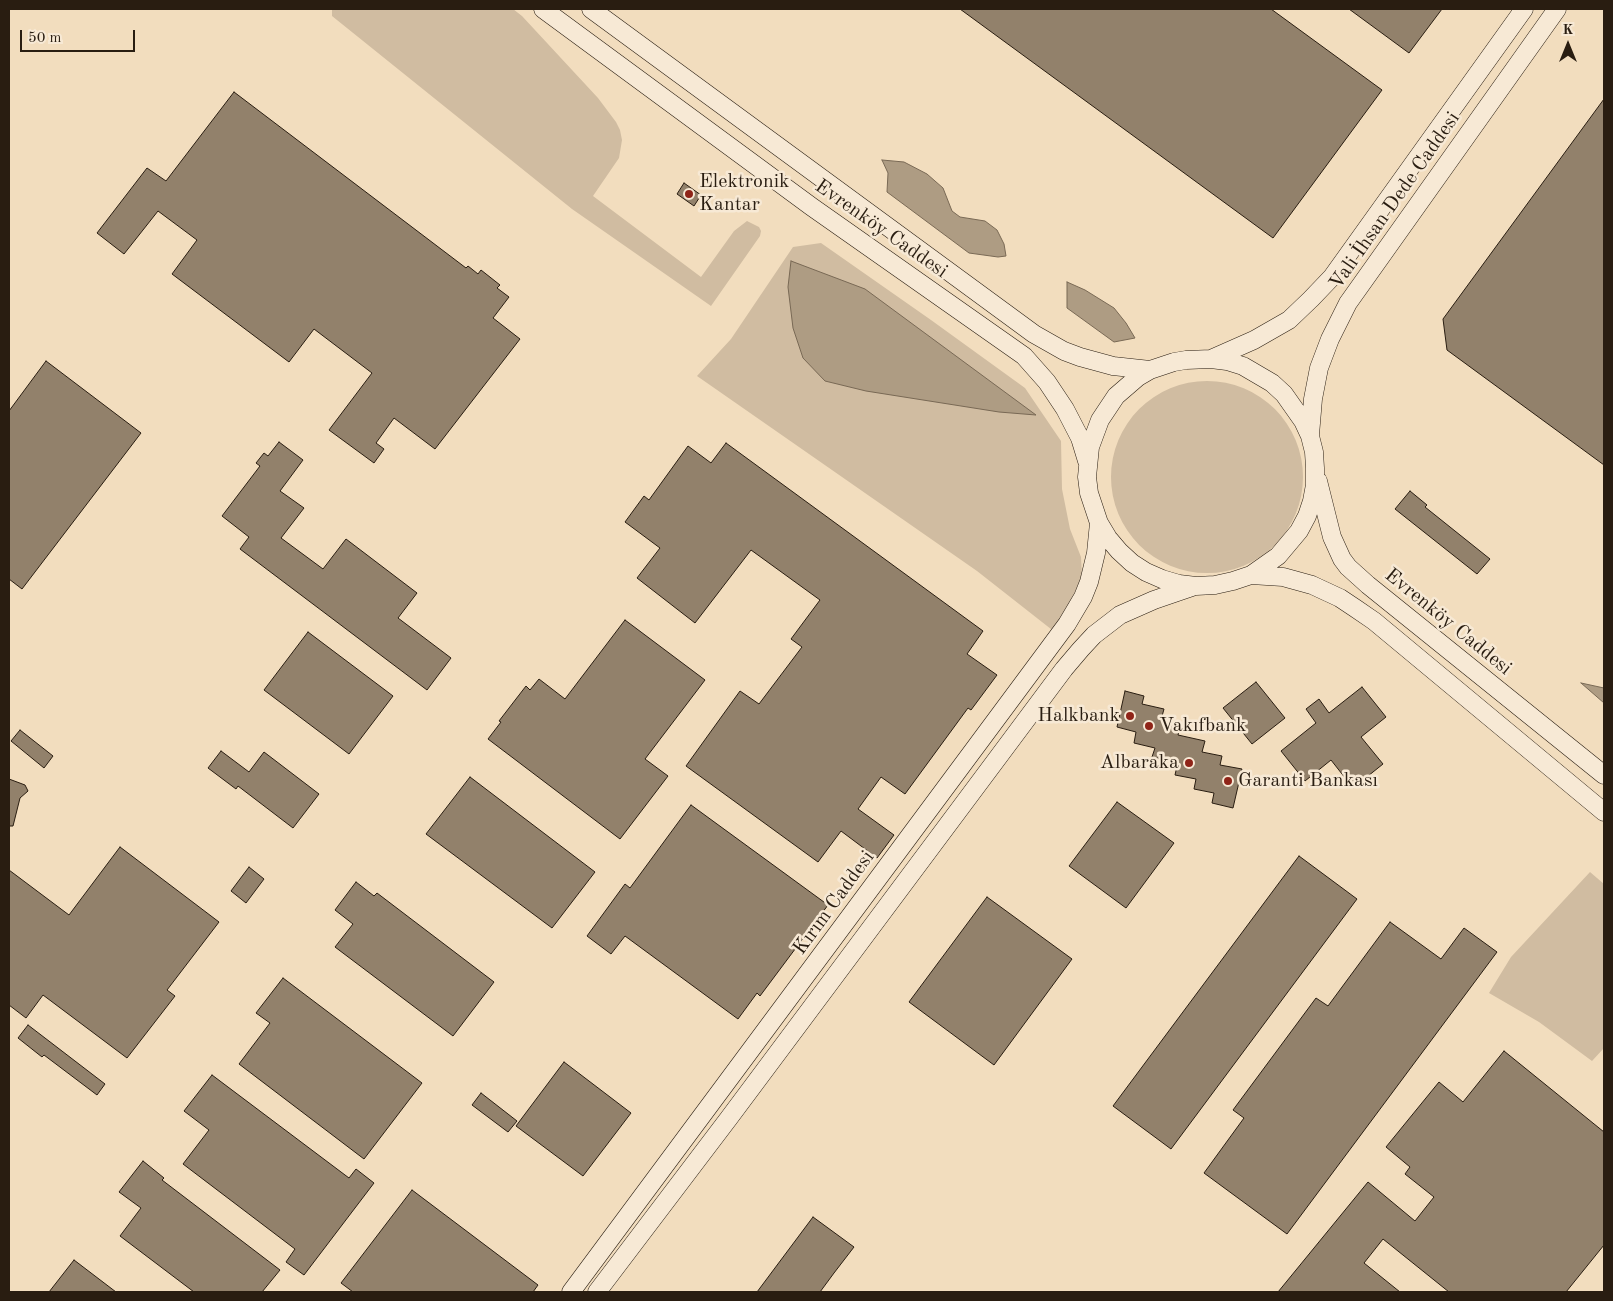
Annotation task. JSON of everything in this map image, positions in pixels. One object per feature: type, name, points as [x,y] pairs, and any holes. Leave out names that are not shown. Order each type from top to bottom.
[{"type":"main road","name":"Evrenköy Caddesi","points":[[542,9],[812,207],[1024,356],[1047,382],[1065,409],[1080,438],[1088,462]]},
{"type":"main road","name":"Evrenköy Caddesi","points":[[591,9],[1034,334],[1064,351],[1080,357],[1113,366],[1150,370]]},
{"type":"main road","name":"Vali İhsan Dede Caddesi","points":[[1211,359],[1254,340],[1289,320],[1332,276],[1524,9]]},
{"type":"main road","name":"Vali İhsan Dede Caddesi","points":[[1310,436],[1313,399],[1319,368],[1330,339],[1348,303],[1557,9]]},
{"type":"main road","points":[[1192,359],[1227,361],[1243,366],[1272,382],[1294,406],[1303,421],[1310,436],[1314,452],[1315,485],[1312,501],[1299,531],[1289,544],[1278,556],[1250,575],[1215,585],[1196,586],[1162,579],[1132,563],[1108,538],[1099,523],[1089,493],[1088,462],[1094,433],[1107,408],[1126,386],[1150,370],[1174,362],[1192,359]]},
{"type":"main road","name":"Evrenköy Caddesi","points":[[1315,468],[1332,536],[1342,559],[1348,567],[1604,775]]},
{"type":"main road","name":"Kırım Caddesi","points":[[571,1292],[1067,624],[1083,597],[1089,582],[1097,546],[1099,523]]},
{"type":"main road","points":[[1250,575],[1283,577],[1304,583],[1334,595],[1355,608],[1382,627],[1604,812]]},
{"type":"main road","points":[[597,1292],[730,1118],[1080,649],[1094,635],[1120,616],[1154,600],[1196,586]]},
{"type":"shaded area","points":[[332,9],[513,9],[522,16],[598,98],[620,130],[622,140],[619,158],[593,196],[701,277],[734,231],[747,221],[759,227],[761,231],[760,236],[711,306],[572,209],[332,16]]},
{"type":"shaded area","points":[[882,160],[904,162],[927,174],[943,188],[952,211],[960,217],[985,221],[997,230],[1004,244],[1006,256],[998,257],[969,253],[887,192],[888,173]]},
{"type":"shaded area","points":[[821,243],[1025,388],[1061,441],[1062,489],[1070,529],[1081,557],[1082,576],[1056,633],[977,571],[697,376],[731,339],[793,247]]},
{"type":"shaded area","points":[[791,261],[865,289],[1036,415],[999,412],[866,391],[825,381],[803,358],[793,328],[788,287]]},
{"type":"shaded area","points":[[1067,282],[1085,290],[1114,308],[1135,338],[1114,342],[1067,308]]},
{"type":"shaded area","points":[[1207,381],[1235,385],[1260,397],[1275,409],[1287,424],[1299,449],[1303,477],[1299,505],[1287,530],[1275,545],[1260,557],[1235,569],[1207,573],[1179,569],[1154,557],[1139,545],[1127,530],[1115,505],[1111,477],[1115,449],[1127,424],[1139,409],[1154,397],[1179,385]]},
{"type":"shaded area","points":[[1581,683],[1604,688],[1604,703]]},
{"type":"shaded area","points":[[1590,872],[1604,884],[1604,1048],[1592,1061],[1539,1022],[1489,993],[1511,957]]},
{"type":"building","points":[[960,9],[1271,9],[1382,90],[1273,238]]},
{"type":"building","points":[[1349,9],[1442,9],[1409,53]]},
{"type":"building","points":[[234,92],[466,268],[468,266],[478,274],[481,270],[500,285],[497,288],[509,297],[493,318],[520,339],[435,449],[394,418],[376,443],[384,449],[374,463],[329,430],[372,373],[314,329],[289,362],[172,274],[197,240],[158,211],[124,254],[97,233],[147,168],[166,181]]},
{"type":"building","points":[[1604,99],[1604,465],[1447,350],[1443,319]]},
{"type":"building","name":"Elektronik Kantar","points":[[684,183],[701,195],[694,206],[677,194]]},
{"type":"building","points":[[46,361],[141,433],[22,589],[9,579],[9,411]]},
{"type":"building","points":[[279,442],[303,460],[280,491],[304,508],[281,538],[323,569],[346,539],[417,593],[398,618],[451,658],[427,690],[240,549],[249,537],[222,516],[260,466],[256,463],[264,453],[268,456]]},
{"type":"building","points":[[726,443],[983,631],[967,654],[997,675],[971,710],[968,708],[905,794],[881,777],[858,809],[894,835],[877,858],[841,831],[818,862],[686,766],[740,691],[759,704],[802,647],[791,639],[820,600],[751,550],[695,623],[637,578],[660,548],[625,522],[644,496],[649,500],[688,446],[711,463]]},
{"type":"building","points":[[1410,491],[1427,505],[1425,507],[1490,559],[1477,574],[1395,509]]},
{"type":"building","points":[[625,620],[705,680],[645,759],[668,776],[620,839],[488,739],[501,722],[499,721],[526,686],[530,690],[539,679],[565,699]]},
{"type":"building","points":[[308,632],[393,696],[349,754],[264,690]]},
{"type":"building","points":[[1256,682],[1285,718],[1252,744],[1223,708]]},
{"type":"building","points":[[1362,687],[1386,717],[1361,737],[1383,764],[1353,788],[1331,760],[1305,781],[1281,751],[1316,723],[1306,709],[1319,699],[1329,713]]},
{"type":"building","points":[[1125,691],[1144,696],[1142,704],[1164,709],[1161,720],[1181,724],[1178,735],[1205,741],[1202,752],[1222,756],[1220,765],[1242,769],[1233,808],[1212,803],[1214,793],[1194,789],[1196,779],[1175,775],[1178,762],[1152,757],[1155,748],[1134,743],[1136,732],[1117,727]]},
{"type":"building","points":[[20,730],[53,756],[44,768],[11,741]]},
{"type":"building","points":[[221,751],[249,772],[264,752],[319,794],[293,828],[238,786],[236,789],[208,768]]},
{"type":"building","points":[[470,777],[595,872],[552,928],[426,834]]},
{"type":"building","points":[[9,779],[25,785],[28,791],[20,798],[13,826],[9,826]]},
{"type":"building","points":[[1117,802],[1174,843],[1126,908],[1069,866]]},
{"type":"building","points":[[691,805],[828,905],[760,996],[757,993],[738,1019],[625,936],[611,954],[587,936],[625,884],[630,888]]},
{"type":"building","points":[[120,847],[219,922],[167,990],[175,996],[127,1058],[43,995],[26,1018],[9,1005],[9,870],[69,915]]},
{"type":"building","points":[[1299,856],[1357,899],[1171,1149],[1113,1106]]},
{"type":"building","points":[[249,867],[264,879],[246,903],[231,891]]},
{"type":"building","points":[[356,882],[374,896],[377,893],[494,982],[453,1036],[335,947],[353,924],[335,910]]},
{"type":"building","points":[[987,897],[1072,959],[994,1065],[909,1002]]},
{"type":"building","points":[[1390,922],[1441,959],[1464,928],[1497,952],[1287,1234],[1204,1173],[1244,1118],[1233,1110],[1316,998],[1328,1006]]},
{"type":"building","points":[[283,978],[422,1083],[364,1159],[239,1064],[270,1023],[256,1013]]},
{"type":"building","points":[[28,1025],[105,1084],[97,1095],[18,1038]]},
{"type":"building","points":[[1504,1051],[1604,1132],[1604,1245],[1566,1292],[1449,1292],[1383,1239],[1364,1263],[1400,1292],[1278,1292],[1368,1182],[1415,1221],[1434,1197],[1405,1174],[1410,1167],[1386,1147],[1439,1082],[1463,1102]]},
{"type":"building","points":[[564,1062],[631,1113],[583,1176],[516,1126]]},
{"type":"building","points":[[212,1075],[349,1178],[356,1169],[374,1183],[304,1275],[286,1262],[295,1249],[183,1164],[209,1130],[184,1111]]},
{"type":"building","points":[[481,1093],[517,1121],[508,1132],[472,1105]]},
{"type":"building","points":[[143,1161],[164,1178],[162,1180],[280,1270],[262,1292],[194,1292],[120,1236],[141,1208],[119,1192]]},
{"type":"building","points":[[412,1190],[538,1285],[533,1292],[353,1292],[341,1283]]},
{"type":"building","points":[[813,1217],[854,1247],[820,1292],[757,1292]]},
{"type":"building","points":[[74,1260],[116,1292],[49,1292]]},
{"type":"place","name":"Elektronik Kantar","points":[[689,194]]},
{"type":"place","name":"Halkbank","points":[[1130,716]]},
{"type":"place","name":"Vakıfbank","points":[[1149,726]]},
{"type":"place","name":"Albaraka","points":[[1189,763]]},
{"type":"place","name":"Garanti Bankası","points":[[1228,781]]}]
